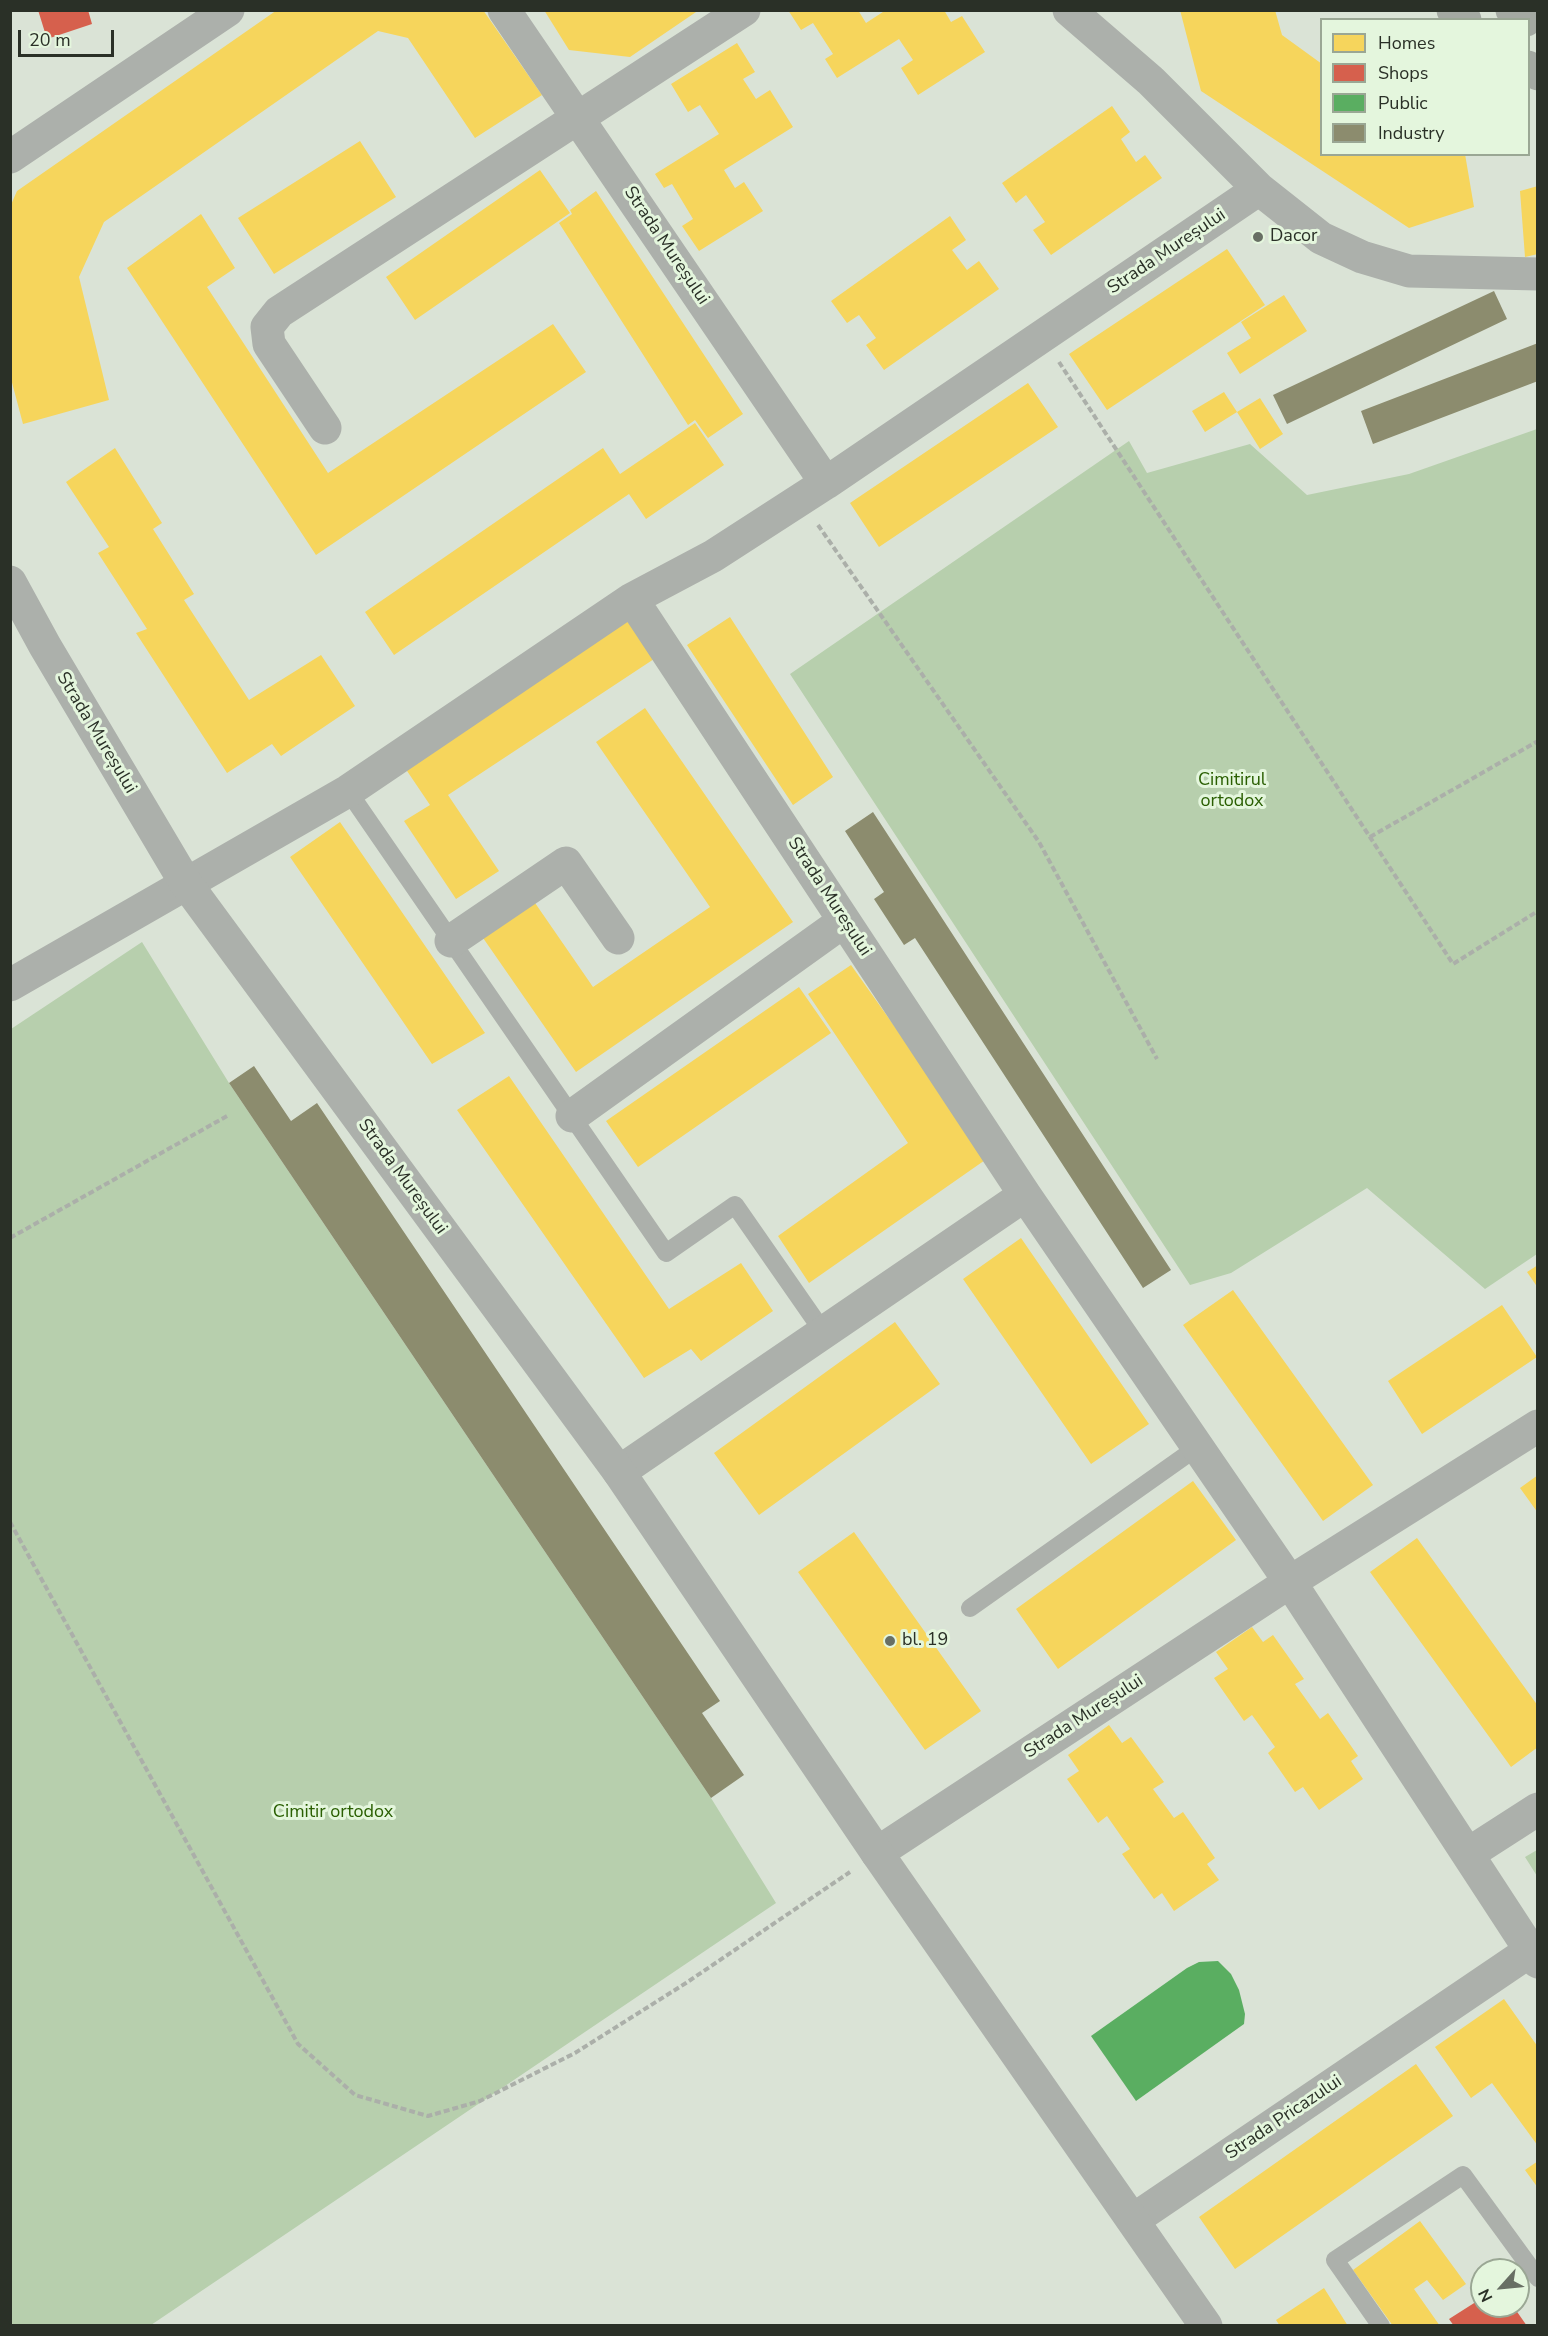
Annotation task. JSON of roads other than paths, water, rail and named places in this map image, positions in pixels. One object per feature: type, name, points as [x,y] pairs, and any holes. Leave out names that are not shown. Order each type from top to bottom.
[{"type":"street","points":[[10,157],[228,10]]},
{"type":"street","name":"Strada Mureșului","points":[[504,10],[579,117],[813,491]]},
{"type":"street","points":[[325,428],[269,344],[267,327],[288,306],[744,10]]},
{"type":"street","points":[[1070,10],[1151,81],[1259,189],[1321,238],[1372,260],[1409,271],[1538,274]]},
{"type":"street","name":"Strada Mureșului","points":[[185,882],[348,791],[632,599],[713,556],[813,491],[1259,189]]},
{"type":"street","name":"Strada Mureșului","points":[[10,582],[45,646],[185,882],[619,1472],[877,1852],[1133,2220]]},
{"type":"street","name":"Strada Mureșului","points":[[632,599],[1025,1196],[1199,1446],[1290,1582],[1534,1957]]},
{"type":"street","points":[[451,941],[567,863],[618,939]]},
{"type":"street","points":[[10,985],[185,882]]},
{"type":"street","points":[[572,1116],[844,921]]},
{"type":"street","points":[[619,1472],[1025,1196]]},
{"type":"street","points":[[1290,1582],[1538,1426]]},
{"type":"street","name":"Strada Mureșului","points":[[877,1852],[1290,1582]]},
{"type":"street","points":[[1468,1854],[1538,1809]]},
{"type":"street","name":"Strada Pricazului","points":[[1133,2220],[1534,1957]]},
{"type":"street","points":[[1133,2220],[1206,2325]]},
{"type":"lane","points":[[348,791],[666,1253],[735,1205],[824,1333]]},
{"type":"lane","points":[[970,1608],[1199,1446]]},
{"type":"lane","points":[[1381,2325],[1335,2260],[1463,2175],[1538,2278]]},
{"type":"place","name":"Dacor","points":[[1258,237]]},
{"type":"place","name":"bl. 19","points":[[890,1641]]},
{"type":"park label","name":"Cimitirul ortodox","points":[[1232,791]]},
{"type":"park label","name":"Cimitir ortodox","points":[[333,1813]]}]
